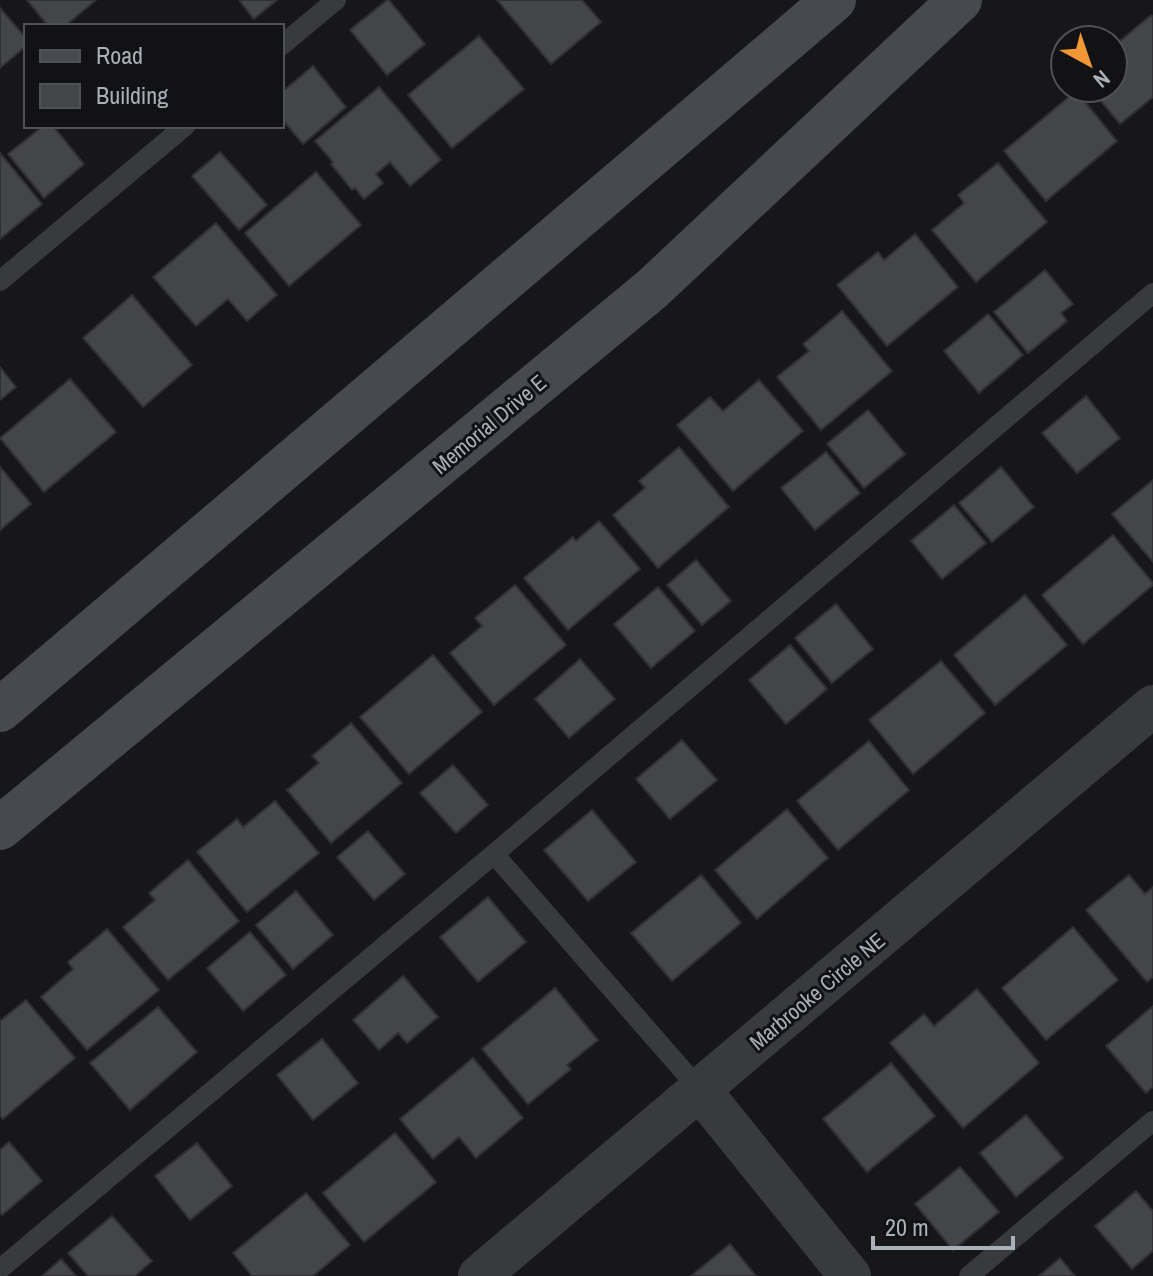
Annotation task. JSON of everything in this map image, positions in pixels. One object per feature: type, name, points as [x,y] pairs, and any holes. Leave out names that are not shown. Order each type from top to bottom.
[{"type":"main road","points":[[0,710],[834,0]]},
{"type":"main road","name":"Memorial Drive E","points":[[0,828],[652,289],[960,0]]},
{"type":"street","name":"Marbrooke Circle NE","points":[[479,1276],[1153,706]]},
{"type":"street","points":[[700,1090],[850,1276]]},
{"type":"lane","points":[[284,43],[336,0]]},
{"type":"lane","points":[[0,281],[183,128]]},
{"type":"lane","points":[[0,1269],[494,854],[1153,293]]},
{"type":"lane","points":[[494,854],[700,1090]]},
{"type":"lane","points":[[969,1276],[1153,1121]]},
{"type":"building","points":[[27,0],[96,0],[67,24],[46,24]]},
{"type":"building","points":[[239,0],[277,0],[254,19]]},
{"type":"building","points":[[387,0],[425,44],[387,75],[350,30]]},
{"type":"building","points":[[497,0],[582,0],[601,22],[551,64]]},
{"type":"building","points":[[0,8],[24,36],[24,48],[0,68]]},
{"type":"building","points":[[1151,15],[1153,17],[1153,97],[1120,124],[1103,104],[1129,104],[1129,34]]},
{"type":"building","points":[[479,36],[524,89],[452,148],[408,95]]},
{"type":"building","points":[[313,66],[346,107],[303,144],[284,121],[284,90]]},
{"type":"building","points":[[379,87],[441,160],[410,186],[390,162],[376,174],[383,183],[364,199],[355,188],[352,190],[315,141]]},
{"type":"building","points":[[1060,104],[1087,104],[1117,141],[1046,201],[1004,151]]},
{"type":"building","points":[[40,128],[55,128],[84,164],[44,198],[8,154]]},
{"type":"building","points":[[220,152],[267,205],[239,230],[192,176]]},
{"type":"building","points":[[0,153],[42,204],[0,239]]},
{"type":"building","points":[[998,163],[1047,222],[976,282],[932,230],[964,203],[958,195]]},
{"type":"building","points":[[316,172],[361,225],[289,286],[245,233]]},
{"type":"building","points":[[216,223],[277,295],[247,321],[228,299],[196,326],[153,277]]},
{"type":"building","points":[[915,234],[958,287],[887,346],[837,285],[878,252],[884,260]]},
{"type":"building","points":[[1045,270],[1073,304],[1061,313],[1067,321],[1028,353],[994,312]]},
{"type":"building","points":[[132,295],[192,365],[143,407],[83,338]]},
{"type":"building","points":[[842,311],[892,371],[821,430],[777,377],[809,351],[803,344]]},
{"type":"building","points":[[988,314],[1023,355],[979,393],[944,351]]},
{"type":"building","points":[[0,367],[16,387],[0,400]]},
{"type":"building","points":[[70,379],[116,432],[44,492],[0,438]]},
{"type":"building","points":[[759,380],[803,431],[733,491],[677,425],[710,397],[723,411]]},
{"type":"building","points":[[1086,396],[1120,438],[1077,473],[1042,433]]},
{"type":"building","points":[[868,410],[905,454],[864,488],[827,444]]},
{"type":"building","points":[[679,447],[729,507],[658,568],[613,515],[645,488],[639,481]]},
{"type":"building","points":[[826,452],[860,493],[815,530],[781,488]]},
{"type":"building","points":[[0,467],[31,504],[0,530]]},
{"type":"building","points":[[1001,467],[1034,507],[992,542],[959,503]]},
{"type":"building","points":[[1153,480],[1153,562],[1112,514]]},
{"type":"building","points":[[954,505],[986,543],[942,579],[911,541]]},
{"type":"building","points":[[599,521],[640,569],[568,630],[524,578],[573,537],[576,541]]},
{"type":"building","points":[[1113,535],[1153,585],[1083,644],[1042,595]]},
{"type":"building","points":[[696,560],[731,601],[702,625],[667,585]]},
{"type":"building","points":[[515,585],[566,645],[494,705],[450,653],[482,626],[475,618]]},
{"type":"building","points":[[658,587],[695,631],[651,668],[614,624]]},
{"type":"building","points":[[1025,595],[1067,645],[995,705],[954,655]]},
{"type":"building","points":[[836,604],[873,649],[832,683],[795,638]]},
{"type":"building","points":[[790,645],[827,689],[786,724],[749,680]]},
{"type":"building","points":[[433,655],[482,712],[409,774],[360,717]]},
{"type":"building","points":[[580,659],[615,699],[569,738],[535,699]]},
{"type":"building","points":[[941,661],[985,713],[913,774],[869,720]]},
{"type":"building","points":[[351,723],[402,783],[331,843],[287,790],[319,763],[312,756]]},
{"type":"building","points":[[682,740],[717,780],[670,819],[636,779]]},
{"type":"building","points":[[869,741],[909,790],[838,850],[797,801]]},
{"type":"building","points":[[453,765],[488,805],[456,833],[420,793]]},
{"type":"building","points":[[275,801],[319,853],[247,912],[197,852],[237,819],[243,827]]},
{"type":"building","points":[[787,809],[828,858],[757,919],[715,870]]},
{"type":"building","points":[[592,810],[636,862],[588,901],[544,850]]},
{"type":"building","points":[[368,831],[405,874],[374,900],[337,857]]},
{"type":"building","points":[[188,860],[239,921],[168,980],[123,927],[155,900],[149,893]]},
{"type":"building","points":[[701,875],[741,923],[672,981],[631,933]]},
{"type":"building","points":[[1129,875],[1145,894],[1153,887],[1153,977],[1147,982],[1086,910]]},
{"type":"building","points":[[296,891],[333,935],[293,969],[256,925]]},
{"type":"building","points":[[488,897],[526,942],[478,982],[440,937]]},
{"type":"building","points":[[1073,927],[1118,980],[1046,1040],[1002,988]]},
{"type":"building","points":[[107,929],[159,990],[87,1050],[41,997],[73,969],[68,962]]},
{"type":"building","points":[[250,932],[286,975],[243,1011],[207,968]]},
{"type":"building","points":[[403,976],[438,1017],[407,1043],[398,1033],[379,1050],[353,1020]]},
{"type":"building","points":[[555,988],[598,1040],[567,1065],[571,1069],[528,1104],[482,1049]]},
{"type":"building","points":[[977,989],[1039,1063],[963,1128],[890,1043],[924,1014],[934,1026]]},
{"type":"building","points":[[26,1000],[75,1058],[3,1119],[0,1116],[0,1021]]},
{"type":"building","points":[[1153,1006],[1153,1087],[1146,1093],[1106,1046]]},
{"type":"building","points":[[158,1007],[197,1052],[130,1110],[90,1063]]},
{"type":"building","points":[[322,1039],[358,1083],[313,1120],[277,1075]]},
{"type":"building","points":[[473,1058],[523,1118],[476,1158],[459,1137],[433,1159],[400,1119]]},
{"type":"building","points":[[891,1063],[935,1116],[867,1172],[823,1119]]},
{"type":"building","points":[[1026,1115],[1063,1158],[1016,1197],[980,1153]]},
{"type":"building","points":[[395,1133],[436,1182],[364,1242],[323,1193]]},
{"type":"building","points":[[9,1142],[42,1181],[2,1215],[0,1150]]},
{"type":"building","points":[[197,1143],[232,1186],[190,1220],[155,1176]]},
{"type":"building","points":[[960,1167],[999,1212],[953,1250],[915,1204]]},
{"type":"building","points":[[1136,1191],[1153,1211],[1153,1251],[1132,1269],[1095,1226]]},
{"type":"building","points":[[306,1193],[350,1245],[313,1276],[252,1276],[233,1253]]},
{"type":"building","points":[[112,1216],[152,1261],[135,1276],[88,1276],[68,1253]]},
{"type":"building","points":[[730,1244],[756,1276],[691,1276]]},
{"type":"building","points":[[1060,1258],[1075,1276],[1039,1276]]},
{"type":"building","points":[[61,1259],[76,1276],[42,1276]]}]
